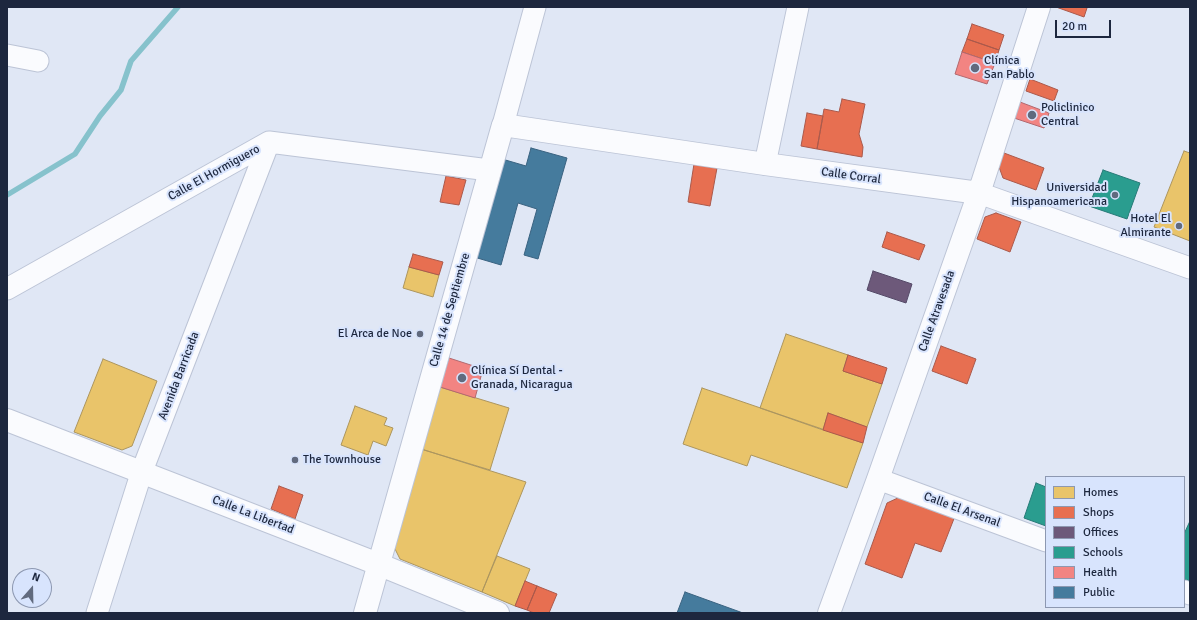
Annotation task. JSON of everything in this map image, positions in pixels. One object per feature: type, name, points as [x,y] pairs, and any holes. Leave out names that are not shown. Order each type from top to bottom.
[{"type":"street","name":"Calle 14 de Septiembre","points":[[365,613],[535,7]]},
{"type":"street","points":[[764,164],[798,7]]},
{"type":"street","name":"Calle Atravesada","points":[[829,613],[979,193],[1039,7]]},
{"type":"street","points":[[7,55],[38,62]]},
{"type":"street","name":"Calle Corral","points":[[502,125],[764,164],[979,193],[1190,268]]},
{"type":"street","name":"Calle El Hormiguero","points":[[7,289],[270,142],[489,170]]},
{"type":"street","name":"Avenida Barricada","points":[[97,613],[142,471],[270,142]]},
{"type":"street","name":"Calle La Libertad","points":[[7,420],[142,471],[498,613]]},
{"type":"street","name":"Calle El Arsenal","points":[[878,479],[1045,540]]},
{"type":"building: Homes","points":[[1184,151],[1190,153],[1190,241],[1154,227]]},
{"type":"building: Homes","points":[[409,267],[439,275],[433,297],[403,288]]},
{"type":"building: Homes","points":[[786,334],[848,355],[843,371],[882,384],[867,427],[828,413],[823,430],[760,408]]},
{"type":"building: Homes","points":[[103,359],[157,381],[132,446],[122,450],[74,432]]},
{"type":"building: Homes","points":[[440,387],[509,408],[490,470],[421,449]]},
{"type":"building: Homes","points":[[702,388],[863,443],[847,488],[751,455],[747,466],[683,444]]},
{"type":"building: Homes","points":[[355,406],[387,418],[384,425],[393,428],[386,446],[373,441],[368,455],[341,445]]},
{"type":"building: Homes","points":[[421,449],[526,482],[482,592],[400,559],[393,545]]},
{"type":"building: Homes","points":[[497,556],[530,569],[515,606],[482,592]]},
{"type":"building: Shops","points":[[1056,7],[1084,7],[1087,8],[1084,17]]},
{"type":"building: Shops","points":[[972,24],[1004,35],[999,50],[967,39]]},
{"type":"building: Shops","points":[[967,39],[999,50],[995,63],[962,52]]},
{"type":"building: Shops","points":[[1030,79],[1058,90],[1054,101],[1026,91]]},
{"type":"building: Shops","points":[[842,99],[865,104],[859,134],[863,147],[862,157],[817,149],[824,109],[839,112]]},
{"type":"building: Shops","points":[[807,113],[823,116],[817,149],[801,146]]},
{"type":"building: Shops","points":[[1004,153],[1044,168],[1036,190],[1003,178],[999,167]]},
{"type":"building: Shops","points":[[694,164],[717,168],[710,206],[688,202]]},
{"type":"building: Shops","points":[[446,176],[466,180],[459,205],[440,202]]},
{"type":"building: Shops","points":[[996,213],[1021,222],[1010,252],[977,239],[985,217]]},
{"type":"building: Shops","points":[[887,232],[925,245],[919,260],[882,247]]},
{"type":"building: Shops","points":[[413,254],[443,262],[439,275],[409,267]]},
{"type":"building: Shops","points":[[941,346],[976,359],[967,384],[932,371]]},
{"type":"building: Shops","points":[[848,355],[887,368],[882,384],[843,371]]},
{"type":"building: Shops","points":[[828,413],[867,427],[863,443],[823,430]]},
{"type":"building: Shops","points":[[279,486],[303,495],[295,519],[271,509]]},
{"type":"building: Shops","points":[[900,497],[955,516],[941,552],[915,543],[902,578],[865,564],[887,503]]},
{"type":"building: Shops","points":[[525,581],[537,586],[527,610],[515,606]]},
{"type":"building: Shops","points":[[537,586],[557,594],[549,613],[534,613],[527,610]]},
{"type":"building: Offices","points":[[873,271],[912,284],[906,303],[867,290]]},
{"type":"building: Schools","name":"Universidad Hispanoamericana","points":[[1103,170],[1140,183],[1127,219],[1089,206]]},
{"type":"building: Schools","points":[[1036,483],[1045,487],[1045,526],[1024,518]]},
{"type":"building: Schools","points":[[1190,521],[1190,581],[1185,579],[1185,532]]},
{"type":"building: Health","name":"Clínica San Pablo","points":[[962,52],[995,63],[987,84],[955,74]]},
{"type":"building: Health","name":"Policlinico Central","points":[[1020,102],[1049,113],[1044,128],[1014,118]]},
{"type":"building: Health","name":"Clínica Sí Dental - Granada, Nicaragua","points":[[449,358],[483,369],[475,398],[440,387]]},
{"type":"building: Public","points":[[531,148],[567,158],[538,259],[524,255],[537,209],[518,203],[501,265],[474,257],[502,159],[526,166]]},
{"type":"building: Public","points":[[685,592],[743,613],[677,613]]},
{"type":"waterway","points":[[7,195],[75,154],[100,116],[121,90],[131,61],[178,7]]},
{"type":"place","name":"Clínica San Pablo","points":[[975,68]]},
{"type":"place","name":"Policlinico Central","points":[[1032,115]]},
{"type":"place","name":"Universidad Hispanoamericana","points":[[1115,195]]},
{"type":"place","name":"Hotel El Almirante","points":[[1179,226]]},
{"type":"place","name":"El Arca de Noe","points":[[420,334]]},
{"type":"place","name":"Clínica Sí Dental - Granada, Nicaragua","points":[[462,378]]},
{"type":"place","name":"The Townhouse","points":[[295,460]]}]
